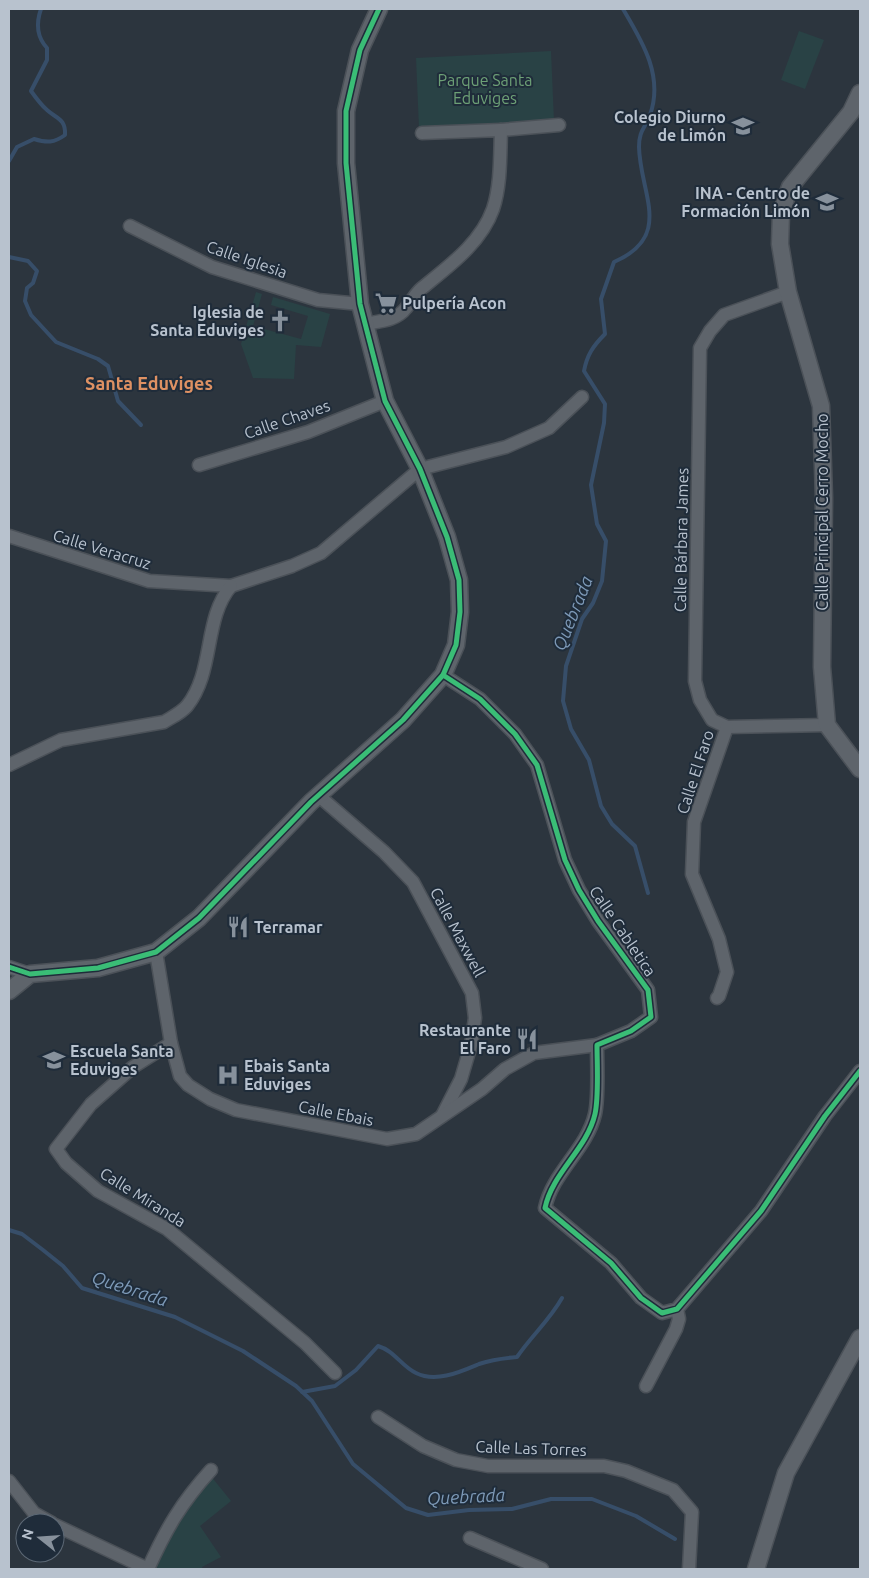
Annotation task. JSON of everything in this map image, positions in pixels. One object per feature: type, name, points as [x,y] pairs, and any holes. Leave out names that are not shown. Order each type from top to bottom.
[{"type":"street","points":[[9,967],[30,974],[98,968],[156,952],[199,918],[311,802],[403,720],[443,675],[456,645],[460,612],[459,580],[447,537],[420,469],[385,401],[360,304],[346,163],[346,111],[360,50],[379,9]]},
{"type":"street","name":"Calle Principal Cerro Mocho","points":[[827,725],[822,667],[824,498],[821,406],[788,292],[780,244],[781,213],[790,188],[851,112],[860,94]]},
{"type":"street","points":[[422,133],[501,130],[559,125]]},
{"type":"street","points":[[365,324],[396,318],[415,294],[460,256],[485,226],[493,209],[498,187],[501,130]]},
{"type":"street","name":"Calle Iglesia","points":[[130,226],[212,267],[318,300],[360,304]]},
{"type":"street","name":"Calle Bárbara James","points":[[727,726],[712,720],[700,700],[695,681],[700,348],[710,330],[724,315],[788,292]]},
{"type":"street","points":[[420,469],[506,447],[541,432],[549,428],[582,397]]},
{"type":"street","name":"Calle Chaves","points":[[199,465],[308,432],[385,401]]},
{"type":"street","name":"Calle Veracruz","points":[[9,536],[149,581],[232,586],[321,553],[420,469]]},
{"type":"street","points":[[9,765],[62,740],[164,722],[187,706],[200,682],[208,656],[216,611],[232,586]]},
{"type":"street","name":"Calle Cabletica","points":[[443,675],[480,699],[516,734],[537,765],[565,860],[579,890],[598,921],[648,990],[651,1017],[631,1030],[597,1045]]},
{"type":"street","points":[[727,726],[827,725],[860,769]]},
{"type":"street","name":"Calle El Faro","points":[[717,998],[727,972],[720,939],[692,874],[694,822],[727,726]]},
{"type":"street","name":"Calle Maxwell","points":[[319,796],[384,852],[413,882],[472,993],[475,1018],[471,1045],[461,1079],[441,1118]]},
{"type":"street","name":"Calle Ebais","points":[[156,952],[171,1043],[180,1076],[188,1085],[210,1099],[236,1110],[387,1140],[416,1134],[441,1118],[505,1069],[534,1053],[597,1045]]},
{"type":"street","points":[[9,991],[30,974]]},
{"type":"street","name":"Calle Miranda","points":[[171,1043],[133,1067],[91,1104],[56,1149],[66,1164],[98,1191],[167,1229],[306,1343],[335,1373]]},
{"type":"street","points":[[597,1045],[595,1114],[577,1151],[548,1192],[545,1208],[611,1263],[641,1298],[662,1313],[677,1309],[761,1211],[825,1116],[860,1071]]},
{"type":"street","points":[[646,1386],[676,1329],[679,1319],[677,1309]]},
{"type":"street","points":[[756,1569],[786,1473],[860,1338]]},
{"type":"street","name":"Calle Las Torres","points":[[378,1417],[423,1446],[456,1460],[488,1466],[604,1466],[626,1471],[673,1490],[692,1512],[689,1569]]},
{"type":"street","points":[[65,1529],[148,1569],[166,1529],[179,1508],[211,1470]]},
{"type":"street","points":[[9,1481],[34,1513]]},
{"type":"street","points":[[470,1538],[542,1569]]},
{"type":"green space","points":[[799,31],[824,40],[805,89],[781,80]]},
{"type":"green space","name":"Parque Santa Eduviges","points":[[551,51],[554,121],[419,128],[416,58]]},
{"type":"green space","points":[[256,292],[262,294],[253,326],[301,339],[308,316],[271,305],[273,297],[330,314],[321,347],[296,345],[294,379],[253,378],[241,344]]},
{"type":"green space","points":[[210,1475],[231,1501],[200,1526],[221,1557],[202,1567],[203,1569],[154,1569],[171,1531]]},
{"type":"waterway","name":"Quebrada","points":[[9,161],[17,147],[34,139],[50,142],[65,135],[62,122],[45,108],[31,91],[47,60],[47,48],[41,39],[38,29],[41,9]]},
{"type":"waterway","name":"Quebrada","points":[[623,9],[644,46],[653,73],[654,101],[639,141],[649,212],[649,227],[643,240],[632,252],[614,262],[601,299],[605,334],[591,351],[584,371],[605,404],[604,423],[591,485],[597,524],[606,541],[602,581],[593,603],[582,619],[566,666],[563,701],[571,729],[589,760],[601,806],[612,824],[635,846],[648,893]]},
{"type":"waterway","name":"Quebrada","points":[[9,257],[28,261],[37,271],[33,283],[27,288],[25,301],[31,315],[56,342],[98,359],[108,366],[118,401],[141,425]]},
{"type":"waterway","name":"Quebrada","points":[[9,1230],[22,1234],[43,1250],[63,1266],[82,1288],[175,1317],[243,1351],[296,1386],[312,1401],[353,1464],[406,1508],[428,1515],[469,1510],[512,1509],[551,1499],[592,1499],[636,1516],[675,1539]]},
{"type":"waterway","name":"Quebrada","points":[[302,1392],[335,1386],[356,1370],[378,1346],[389,1351],[416,1373],[432,1377],[456,1373],[488,1361],[517,1357],[552,1314],[562,1298]]},
{"type":"cycle path","points":[[9,967],[30,974],[98,968],[156,952],[199,918],[311,802],[403,720],[443,675],[456,645],[460,612],[459,580],[447,537],[420,469],[385,401],[360,304],[346,163],[346,111],[360,50],[379,9]]},
{"type":"cycle path","points":[[443,675],[480,699],[515,734],[537,765],[565,860],[579,890],[598,921],[648,990],[651,1017],[631,1031],[597,1045],[596,1107],[591,1127],[578,1150],[555,1183],[545,1208],[611,1263],[641,1298],[662,1313],[677,1309],[761,1211],[825,1116],[860,1071]]},
{"type":"place","name":"Colegio Diurno de Limón","points":[[743,126]]},
{"type":"place","name":"INA - Centro de Formación Limón","points":[[827,202]]},
{"type":"place","name":"Pulpería Acon","points":[[386,303]]},
{"type":"place","name":"Iglesia de Santa Eduviges","points":[[280,321]]},
{"type":"place","name":"Terramar","points":[[238,927]]},
{"type":"place","name":"Restaurante El Faro","points":[[527,1039]]},
{"type":"place","name":"Escuela Santa Eduviges","points":[[54,1060]]},
{"type":"place","name":"Ebais Santa Eduviges","points":[[228,1075]]},
{"type":"district","name":"Santa Eduviges","points":[[149,383]]}]
